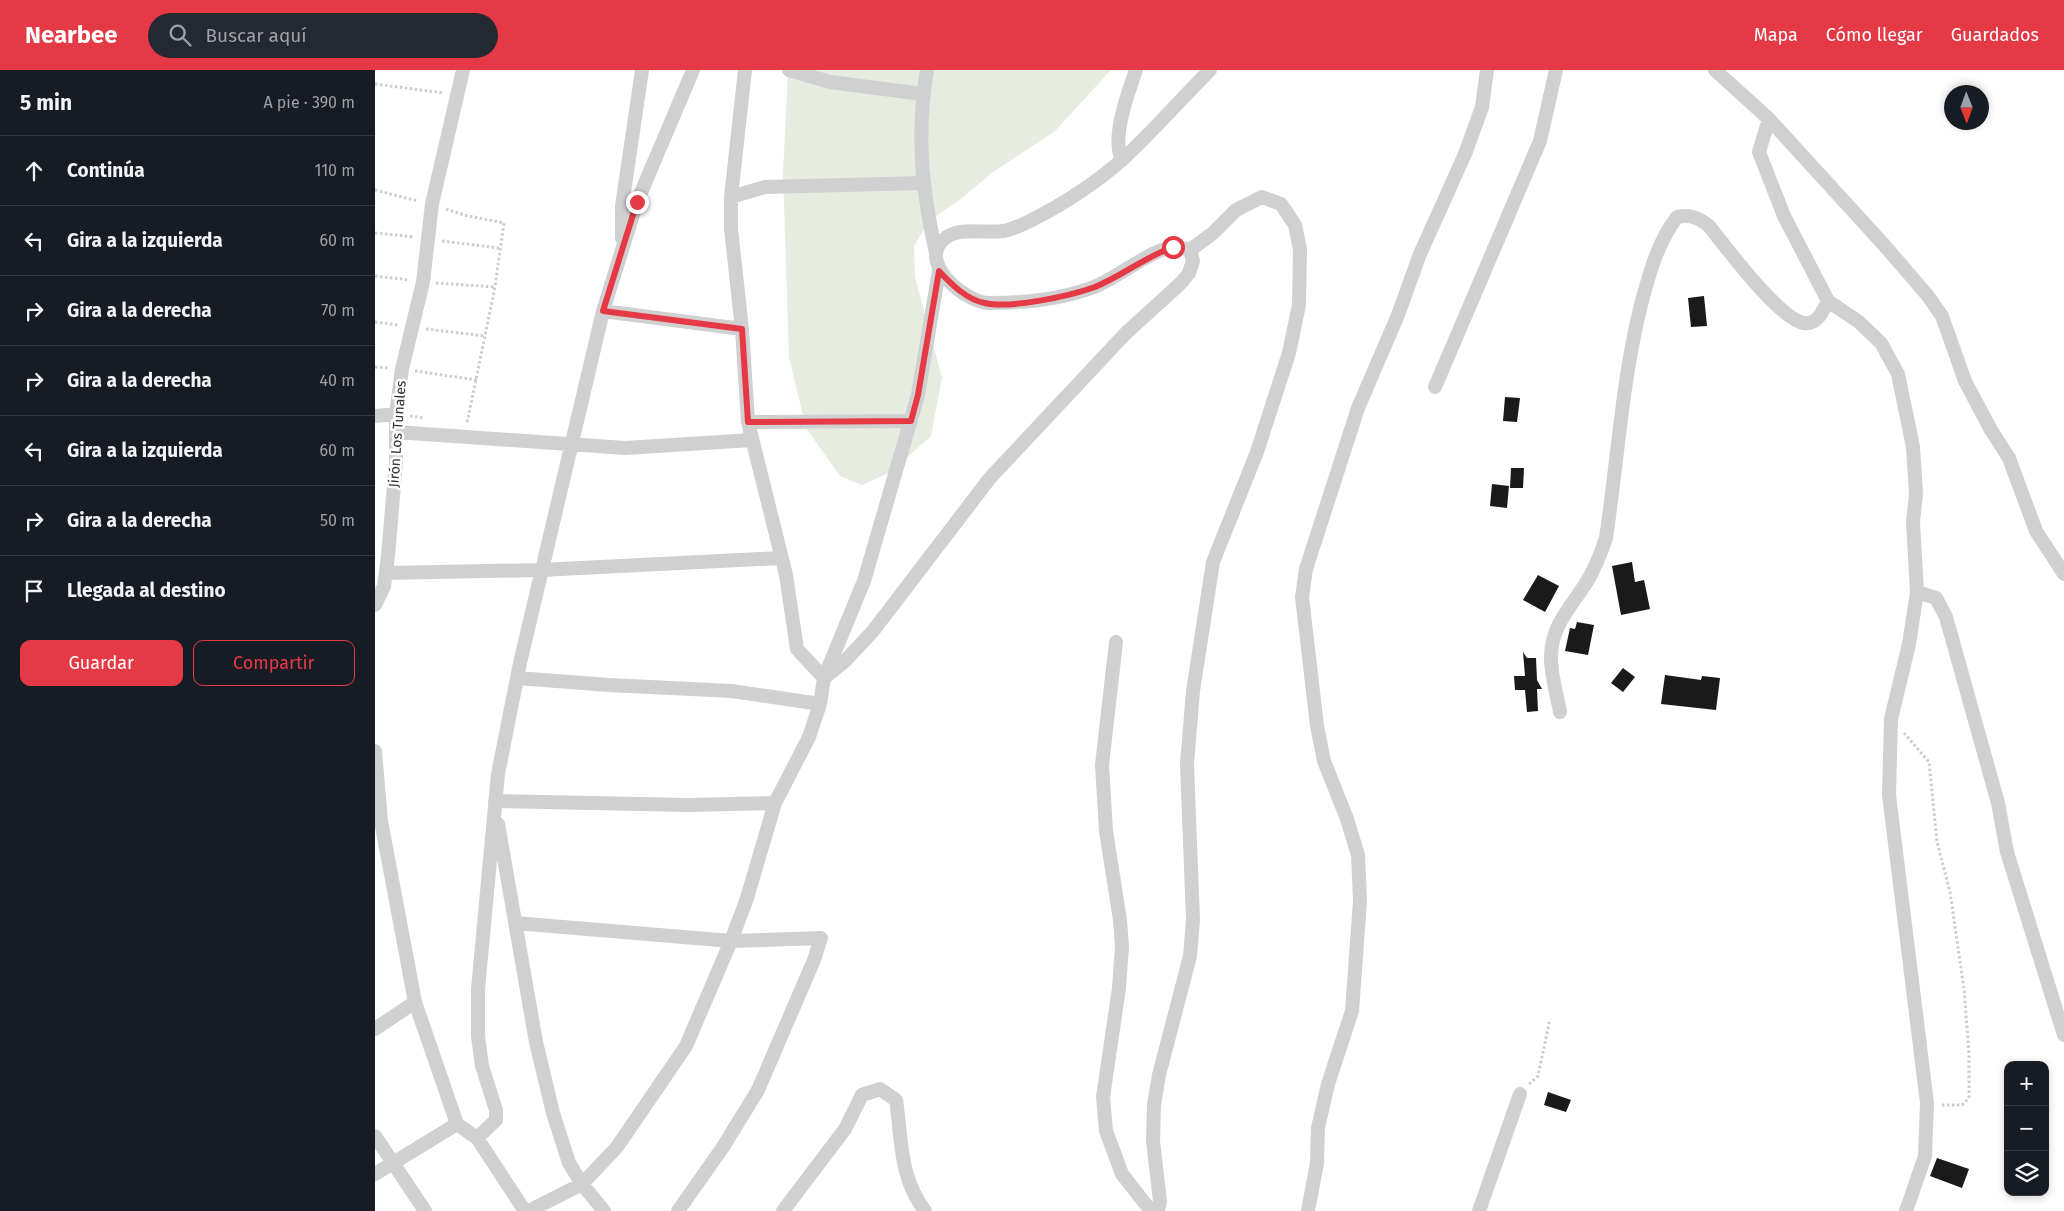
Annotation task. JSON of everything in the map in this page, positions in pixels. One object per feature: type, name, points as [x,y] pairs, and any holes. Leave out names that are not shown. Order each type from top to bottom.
[{"type":"street","name":"Jirón Los Tunales","points":[[375,605],[384,586],[386,573],[396,462],[396,414],[402,369],[423,282],[432,204],[463,70]]},
{"type":"street","points":[[621,256],[622,206],[642,70]]},
{"type":"street","points":[[477,1138],[495,1120],[496,1110],[482,1066],[478,1036],[478,989],[498,774],[517,678],[570,445],[603,311],[637,202],[693,70]]},
{"type":"street","points":[[745,70],[731,196],[731,229],[742,329],[748,422],[786,575],[797,649],[824,678]]},
{"type":"street","points":[[789,70],[830,82],[923,94]]},
{"type":"street","points":[[529,1211],[582,1184],[617,1146],[686,1046],[731,941],[747,898],[775,803],[809,737],[820,704],[824,678],[864,581],[918,395],[939,271],[922,183],[921,124],[927,70]]},
{"type":"street","points":[[1122,160],[1117,150],[1120,127],[1136,70]]},
{"type":"street","points":[[936,254],[940,242],[949,235],[969,231],[1004,231],[1031,221],[1122,160],[1210,70]]},
{"type":"street","points":[[1308,1211],[1317,1163],[1318,1128],[1328,1084],[1352,1011],[1360,901],[1358,855],[1347,819],[1324,761],[1317,726],[1302,597],[1305,568],[1358,408],[1399,315],[1420,254],[1465,154],[1483,107],[1487,70]]},
{"type":"street","points":[[1435,387],[1540,141],[1556,70]]},
{"type":"street","points":[[1715,70],[1769,119],[1885,246],[1928,296],[1942,316],[1965,381],[1991,430],[2009,458],[2036,531],[2064,574]]},
{"type":"street","points":[[1769,119],[1759,152],[1784,216],[1828,301],[1859,322],[1881,343],[1898,374],[1913,446],[1916,494],[1913,522],[1917,592],[1909,644],[1891,719],[1889,795],[1927,1103],[1925,1156],[1906,1211]]},
{"type":"street","points":[[731,196],[765,187],[922,183]]},
{"type":"street","points":[[939,271],[956,288],[985,304],[1057,297],[1095,286],[1129,270],[1154,254],[1173,247],[1190,250],[1213,233],[1236,210],[1262,197],[1281,204],[1295,226],[1300,249],[1299,305],[1289,352],[1269,416],[1213,562],[1193,691],[1187,764],[1193,920],[1190,956],[1159,1075],[1154,1105],[1153,1141],[1161,1201],[1158,1211]]},
{"type":"street","points":[[1560,712],[1551,657],[1553,637],[1560,620],[1586,582],[1600,556],[1606,538],[1630,354],[1653,262],[1671,226],[1677,217],[1688,215],[1699,218],[1709,226],[1758,286],[1794,320],[1805,323],[1814,321],[1819,318],[1828,301]]},
{"type":"street","points":[[824,678],[845,661],[873,631],[990,478],[1126,333],[1181,283],[1189,273],[1193,261],[1190,250]]},
{"type":"street","points":[[603,311],[742,329]]},
{"type":"street","points":[[375,416],[396,414]]},
{"type":"street","points":[[748,422],[911,421]]},
{"type":"street","points":[[396,432],[625,448],[751,440]]},
{"type":"street","points":[[386,573],[541,570],[781,558]]},
{"type":"street","points":[[1917,592],[1936,598],[1946,616],[1997,803],[2007,852],[2064,1035]]},
{"type":"street","points":[[1116,642],[1102,765],[1106,831],[1120,920],[1122,947],[1119,988],[1103,1096],[1106,1131],[1122,1174],[1151,1211]]},
{"type":"street","points":[[517,678],[732,691],[820,704]]},
{"type":"street","points":[[375,752],[381,821],[415,1002],[457,1124],[477,1138],[525,1211]]},
{"type":"street","points":[[495,804],[688,805],[775,803]]},
{"type":"street","points":[[495,804],[536,1042],[551,1104],[569,1163],[582,1184],[604,1211]]},
{"type":"street","points":[[515,923],[731,941],[821,938],[814,960],[758,1090],[723,1147],[678,1211]]},
{"type":"street","points":[[375,1030],[415,1002]]},
{"type":"street","points":[[783,1211],[845,1129],[862,1095],[880,1089],[896,1100],[907,1180],[913,1195],[925,1211]]},
{"type":"street","points":[[1479,1211],[1520,1094]]},
{"type":"street","points":[[375,1174],[457,1124]]},
{"type":"street","points":[[375,1136],[425,1211]]},
{"type":"path","points":[[375,84],[458,94]]},
{"type":"path","points":[[458,422],[467,423],[477,380],[495,287],[504,223]]},
{"type":"path","points":[[375,322],[485,336]]},
{"type":"path","points":[[375,367],[477,380]]},
{"type":"path","points":[[396,414],[432,419]]},
{"type":"path","points":[[1891,719],[1919,748],[1929,762],[1937,842],[1950,892],[1964,989],[1969,1054],[1969,1098],[1962,1104],[1948,1106],[1927,1103]]},
{"type":"path","points":[[1520,1094],[1538,1076],[1550,1019]]},
{"type":"shaded area","points":[[788,70],[1111,70],[1055,131],[993,172],[961,199],[929,221],[914,246],[915,277],[942,378],[931,436],[891,472],[862,485],[840,476],[806,428],[789,357],[783,174]]},
{"type":"building","points":[[1704,296],[1707,326],[1691,327],[1688,298]]},
{"type":"building","points":[[1505,397],[1520,398],[1517,422],[1503,421]]},
{"type":"building","points":[[1511,468],[1524,468],[1523,488],[1510,488]]},
{"type":"building","points":[[1492,484],[1509,486],[1507,508],[1490,506]]},
{"type":"building","points":[[1632,562],[1635,582],[1644,580],[1650,609],[1621,615],[1612,566]]},
{"type":"building","points":[[1538,575],[1559,586],[1545,612],[1523,600]]},
{"type":"building","points":[[1577,622],[1594,625],[1588,655],[1565,651],[1570,628],[1575,629]]},
{"type":"building","points":[[1523,652],[1527,658],[1536,658],[1537,680],[1542,689],[1537,689],[1538,711],[1527,712],[1525,690],[1515,690],[1514,676],[1525,676]]},
{"type":"building","points":[[1623,668],[1635,677],[1623,692],[1611,683]]},
{"type":"building","points":[[1665,675],[1701,680],[1702,676],[1720,678],[1716,710],[1661,704]]},
{"type":"building","points":[[1548,1092],[1571,1100],[1566,1112],[1544,1105]]},
{"type":"building","points":[[1937,1158],[1969,1169],[1962,1188],[1930,1176]]},
{"type":"route","points":[[637,202],[603,311],[742,329],[748,422],[911,421],[918,395],[939,271],[956,288],[985,304],[1027,301],[1057,297],[1095,286],[1129,270],[1154,254],[1173,247]]}]
